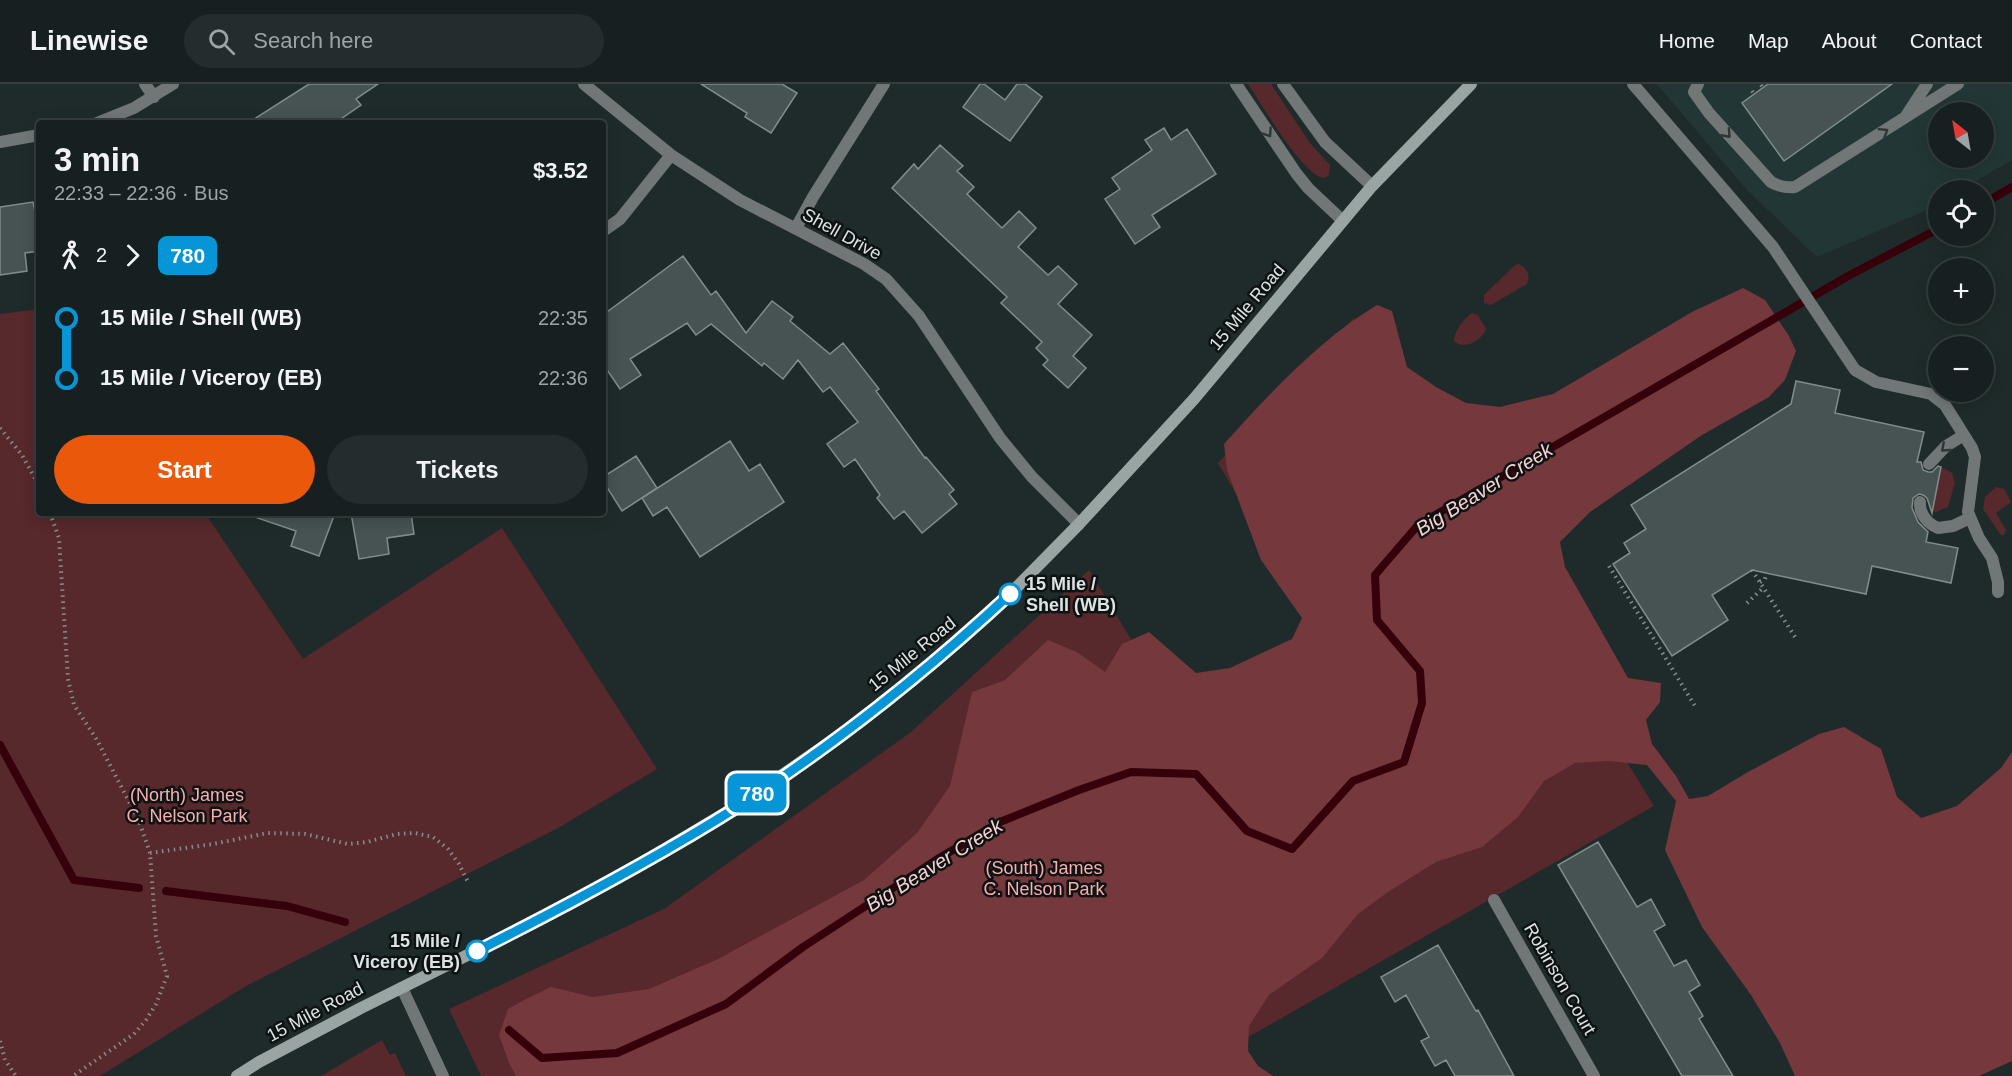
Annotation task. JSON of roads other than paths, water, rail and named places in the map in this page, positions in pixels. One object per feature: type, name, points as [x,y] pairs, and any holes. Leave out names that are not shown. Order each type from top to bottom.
[{"type":"main road","name":"15 Mile Road","points":[[237,1076],[351,1013],[566,906],[739,805],[843,733],[925,669],[1014,590],[1079,524],[1194,399],[1372,186],[1471,84]]},
{"type":"street","points":[[145,84],[154,97]]},
{"type":"street","points":[[106,120],[129,111],[173,84]]},
{"type":"street","name":"Shell Drive","points":[[584,84],[671,155],[740,200],[864,264],[886,279],[919,316],[1000,438],[1032,477],[1079,524]]},
{"type":"street","points":[[796,228],[884,84]]},
{"type":"street","points":[[1236,84],[1296,173],[1308,188],[1342,220]]},
{"type":"street","points":[[1283,84],[1324,142],[1372,186]]},
{"type":"street","points":[[1633,84],[1773,247],[1855,370],[1876,382],[1930,394],[1945,405],[1972,448],[1975,457],[1968,505],[1970,518],[1992,558],[1998,592]]},
{"type":"street","points":[[1904,119],[1927,84]]},
{"type":"street","points":[[1696,86],[1696,97],[1709,114],[1772,182],[1779,187],[1787,188],[1795,187],[1959,84]]},
{"type":"street","points":[[0,142],[36,136]]},
{"type":"street","points":[[606,229],[620,219],[671,155]]},
{"type":"street","points":[[1929,464],[1946,446],[1964,435]]},
{"type":"street","points":[[1920,502],[1921,512],[1930,523],[1938,528],[1953,526],[1970,518]]},
{"type":"street","name":"Robinson Court","points":[[1494,900],[1594,1076]]},
{"type":"street","points":[[402,988],[443,1076]]},
{"type":"waterway","name":"Big Beaver Creek","points":[[1994,198],[2012,187]]},
{"type":"waterway","name":"Big Beaver Creek","points":[[509,1030],[542,1058],[617,1053],[726,1004],[803,947],[936,860],[1000,822],[1131,772],[1196,774],[1247,831],[1292,849],[1353,781],[1404,762],[1422,703],[1420,671],[1377,620],[1375,575],[1418,525],[1848,276],[1928,234]]},
{"type":"waterway","name":"Big Beaver Creek","points":[[0,745],[74,880],[139,888]]},
{"type":"waterway","name":"Big Beaver Creek","points":[[166,891],[287,906],[345,922]]},
{"type":"place","name":"15 Mile / Shell (WB)","points":[[1010,594]]},
{"type":"place","name":"15 Mile / Viceroy (EB)","points":[[477,951]]},
{"type":"park label","name":"(North) James C. Nelson Park","points":[[187,805]]},
{"type":"park label","name":"(South) James C. Nelson Park","points":[[1044,878]]}]
